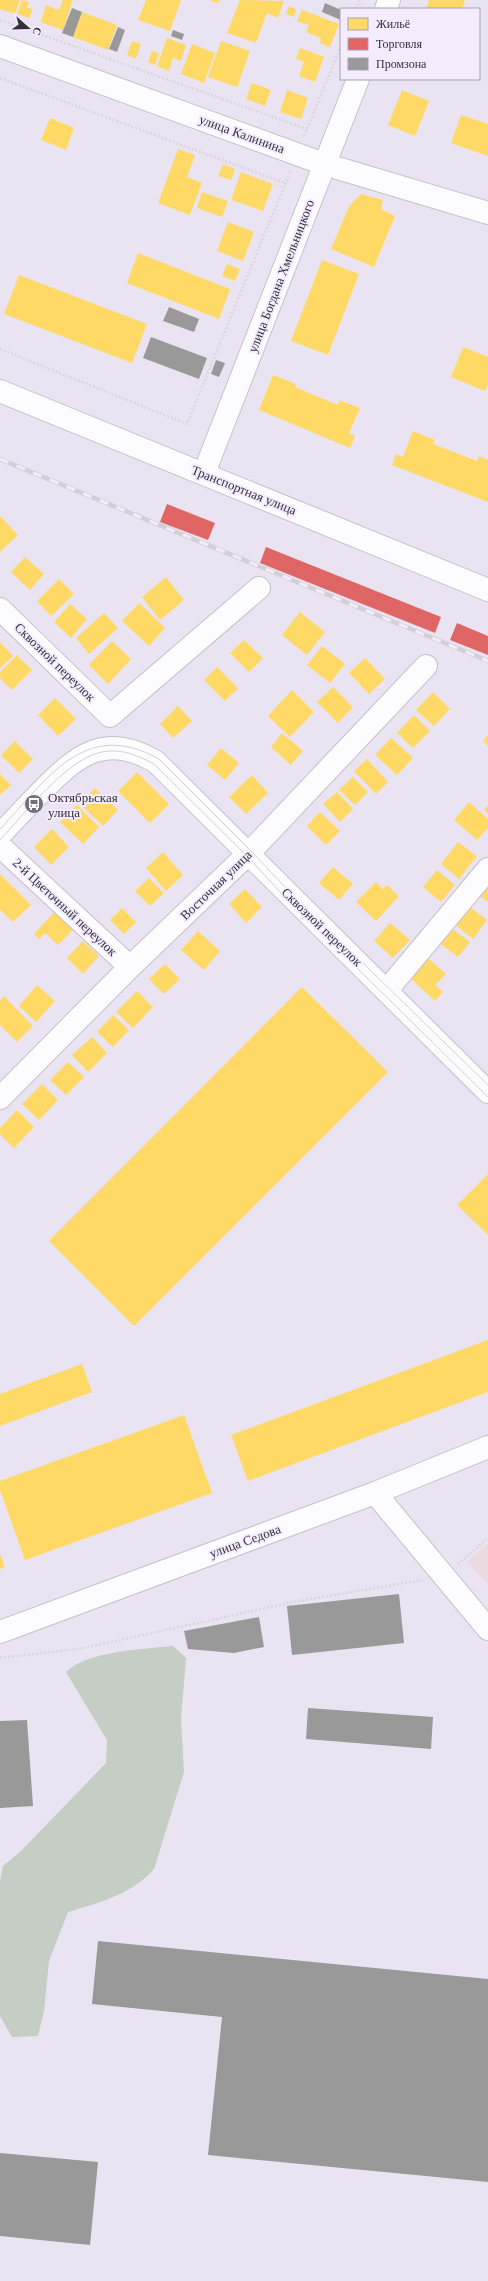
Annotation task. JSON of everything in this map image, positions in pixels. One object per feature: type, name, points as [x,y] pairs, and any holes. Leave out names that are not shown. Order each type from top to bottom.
[{"type":"street","name":"улица Калинина","points":[[0,46],[324,164],[488,213]]},
{"type":"street","name":"улица Богдана Хмельницкого","points":[[204,473],[358,80]]},
{"type":"street","name":"Транспортная улица","points":[[0,391],[488,590]]},
{"type":"street","name":"Сквозной переулок","points":[[0,608],[110,716],[259,588]]},
{"type":"street","name":"Восточная улица","points":[[0,1098],[130,967],[249,853],[426,666]]},
{"type":"street","name":"Сквозной переулок","points":[[0,835],[66,766],[83,756],[98,749],[116,747],[142,753],[156,762],[249,853],[282,889],[488,1092]]},
{"type":"street","name":"2-й Цветочный переулок","points":[[0,846],[130,967]]},
{"type":"street","points":[[386,990],[488,869]]},
{"type":"street","name":"улица Седова","points":[[0,1632],[375,1493],[488,1447]]},
{"type":"street","points":[[375,1493],[488,1629]]},
{"type":"path","points":[[0,20],[307,129]]},
{"type":"path","points":[[0,349],[187,424],[340,48]]},
{"type":"path","points":[[0,78],[285,183]]},
{"type":"path","points":[[0,1658],[84,1648],[293,1602],[444,1576],[488,1538]]},
{"type":"shaded area","points":[[488,1544],[488,1583],[467,1562]]},
{"type":"shaded area","points":[[173,1646],[186,1658],[181,1719],[184,1772],[154,1869],[136,1885],[125,1891],[103,1901],[68,1912],[49,1961],[44,2011],[38,2036],[12,2037],[0,2016],[0,1881],[3,1866],[21,1851],[106,1763],[107,1740],[66,1672],[75,1665],[101,1655]]},
{"type":"building: Жильё","points":[[0,0],[20,0],[15,14],[0,9]]},
{"type":"building: Жильё","points":[[22,0],[29,2],[27,8],[33,9],[29,18],[17,14]]},
{"type":"building: Жильё","points":[[63,0],[73,0],[63,30],[41,22],[46,5],[59,10]]},
{"type":"building: Жильё","points":[[146,0],[181,0],[170,31],[138,20]]},
{"type":"building: Жильё","points":[[210,0],[220,0],[218,3]]},
{"type":"building: Жильё","points":[[240,0],[284,1],[278,18],[267,13],[256,43],[227,33]]},
{"type":"building: Жильё","points":[[429,0],[465,0],[462,8],[426,8]]},
{"type":"building: Жильё","points":[[289,6],[296,9],[294,17],[286,14]]},
{"type":"building: Жильё","points":[[302,10],[339,24],[330,47],[320,43],[321,38],[306,32],[309,25],[297,21]]},
{"type":"building: Жильё","points":[[82,12],[117,25],[108,50],[73,37]]},
{"type":"building: Жильё","points":[[167,38],[186,45],[181,61],[173,58],[169,71],[157,66]]},
{"type":"building: Жильё","points":[[132,41],[141,44],[136,59],[127,55]]},
{"type":"building: Жильё","points":[[221,41],[250,51],[237,87],[208,77]]},
{"type":"building: Жильё","points":[[192,44],[215,53],[204,83],[181,74]]},
{"type":"building: Жильё","points":[[300,48],[324,57],[315,82],[299,76],[304,62],[296,59]]},
{"type":"building: Жильё","points":[[152,51],[159,53],[155,65],[148,62]]},
{"type":"building: Жильё","points":[[252,83],[271,90],[265,106],[246,99]]},
{"type":"building: Жильё","points":[[287,90],[308,98],[301,119],[280,112]]},
{"type":"building: Жильё","points":[[402,90],[429,101],[415,136],[388,125]]},
{"type":"building: Жильё","points":[[461,115],[488,124],[488,156],[451,143]]},
{"type":"building: Жильё","points":[[50,118],[74,128],[66,150],[41,140]]},
{"type":"building: Жильё","points":[[178,149],[195,155],[187,177],[202,183],[190,215],[158,203]]},
{"type":"building: Жильё","points":[[223,164],[235,169],[231,180],[218,176]]},
{"type":"building: Жильё","points":[[241,172],[273,184],[263,211],[231,200]]},
{"type":"building: Жильё","points":[[202,192],[228,201],[222,217],[197,208]]},
{"type":"building: Жильё","points":[[361,194],[383,200],[381,209],[395,216],[374,267],[331,249],[349,206]]},
{"type":"building: Жильё","points":[[228,222],[254,232],[243,261],[217,251]]},
{"type":"building: Жильё","points":[[138,253],[230,289],[219,319],[127,283]]},
{"type":"building: Жильё","points":[[322,260],[359,274],[328,355],[291,341]]},
{"type":"building: Жильё","points":[[227,264],[240,269],[235,281],[222,276]]},
{"type":"building: Жильё","points":[[19,275],[147,324],[132,363],[4,314]]},
{"type":"building: Жильё","points":[[463,347],[488,357],[488,384],[485,391],[451,377]]},
{"type":"building: Жильё","points":[[273,375],[296,384],[295,387],[338,405],[339,400],[360,408],[349,433],[355,436],[350,448],[259,410]]},
{"type":"building: Жильё","points":[[413,431],[435,440],[433,444],[477,461],[479,456],[488,460],[488,502],[392,465],[396,454],[403,457]]},
{"type":"building: Жильё","points":[[0,516],[18,535],[0,552]]},
{"type":"building: Жильё","points":[[25,557],[44,574],[30,590],[11,572]]},
{"type":"building: Жильё","points":[[166,577],[184,600],[160,620],[142,597]]},
{"type":"building: Жильё","points":[[59,579],[74,594],[51,616],[37,601]]},
{"type":"building: Жильё","points":[[139,603],[165,628],[149,646],[122,621]]},
{"type":"building: Жильё","points":[[70,604],[87,619],[71,638],[54,622]]},
{"type":"building: Жильё","points":[[300,612],[325,632],[307,655],[282,635]]},
{"type":"building: Жильё","points":[[104,613],[118,628],[89,654],[76,638]]},
{"type":"building: Жильё","points":[[244,640],[263,658],[249,672],[230,653]]},
{"type":"building: Жильё","points":[[112,641],[131,659],[108,684],[89,665]]},
{"type":"building: Жильё","points":[[0,642],[13,656],[0,668]]},
{"type":"building: Жильё","points":[[322,646],[345,664],[330,683],[307,665]]},
{"type":"building: Жильё","points":[[17,655],[32,670],[12,690],[0,678],[0,672]]},
{"type":"building: Жильё","points":[[365,658],[385,679],[369,694],[349,673]]},
{"type":"building: Жильё","points":[[217,667],[238,688],[225,701],[204,680]]},
{"type":"building: Жильё","points":[[333,687],[353,707],[338,723],[317,702]]},
{"type":"building: Жильё","points":[[292,690],[314,712],[290,737],[268,716]]},
{"type":"building: Жильё","points":[[433,692],[450,709],[434,726],[416,710]]},
{"type":"building: Жильё","points":[[55,698],[76,719],[58,736],[38,715]]},
{"type":"building: Жильё","points":[[178,706],[192,721],[173,738],[160,724]]},
{"type":"building: Жильё","points":[[414,715],[430,731],[413,748],[397,733]]},
{"type":"building: Жильё","points":[[282,733],[303,751],[291,765],[271,747]]},
{"type":"building: Жильё","points":[[488,735],[488,746],[483,741]]},
{"type":"building: Жильё","points":[[391,738],[413,758],[397,775],[375,755]]},
{"type":"building: Жильё","points":[[15,741],[33,759],[19,773],[1,755]]},
{"type":"building: Жильё","points":[[221,748],[239,763],[225,780],[207,765]]},
{"type":"building: Жильё","points":[[367,759],[388,782],[376,794],[354,771]]},
{"type":"building: Жильё","points":[[137,772],[169,804],[150,823],[118,791]]},
{"type":"building: Жильё","points":[[0,774],[11,785],[0,795]]},
{"type":"building: Жильё","points":[[252,775],[268,793],[246,814],[229,797]]},
{"type":"building: Жильё","points":[[353,777],[368,792],[355,805],[339,790]]},
{"type":"building: Жильё","points":[[95,788],[118,810],[103,826],[80,804]]},
{"type":"building: Жильё","points":[[337,792],[353,809],[340,822],[323,804]]},
{"type":"building: Жильё","points":[[469,802],[488,819],[488,828],[477,840],[454,820]]},
{"type":"building: Жильё","points":[[77,805],[99,827],[83,844],[60,822]]},
{"type":"building: Жильё","points":[[488,805],[488,814],[484,810]]},
{"type":"building: Жильё","points":[[320,812],[340,831],[326,845],[307,826]]},
{"type":"building: Жильё","points":[[52,829],[69,847],[51,865],[34,847]]},
{"type":"building: Жильё","points":[[458,842],[477,856],[459,879],[441,864]]},
{"type":"building: Жильё","points":[[163,852],[183,875],[166,891],[146,868]]},
{"type":"building: Жильё","points":[[333,867],[353,884],[339,900],[319,883]]},
{"type":"building: Жильё","points":[[437,870],[455,885],[441,902],[423,887]]},
{"type":"building: Жильё","points":[[0,874],[31,905],[13,922],[0,910]]},
{"type":"building: Жильё","points":[[149,878],[164,893],[150,906],[135,891]]},
{"type":"building: Жильё","points":[[488,881],[488,902],[478,894]]},
{"type":"building: Жильё","points":[[376,882],[383,889],[387,885],[399,896],[376,921],[356,902]]},
{"type":"building: Жильё","points":[[245,889],[262,907],[246,923],[229,904]]},
{"type":"building: Жильё","points":[[466,904],[487,920],[473,939],[452,922]]},
{"type":"building: Жильё","points":[[60,906],[79,924],[58,945],[45,933],[39,939],[34,934]]},
{"type":"building: Жильё","points":[[122,908],[136,922],[124,934],[110,920]]},
{"type":"building: Жильё","points":[[390,923],[410,940],[393,958],[374,941]]},
{"type":"building: Жильё","points":[[451,928],[470,942],[458,957],[439,943]]},
{"type":"building: Жильё","points":[[198,931],[220,951],[204,970],[181,950]]},
{"type":"building: Жильё","points":[[83,941],[99,956],[83,974],[67,958]]},
{"type":"building: Жильё","points":[[427,957],[446,974],[435,985],[443,992],[435,1001],[409,977]]},
{"type":"building: Жильё","points":[[165,964],[180,979],[164,994],[149,979]]},
{"type":"building: Жильё","points":[[37,985],[55,1001],[36,1022],[19,1006]]},
{"type":"building: Жильё","points":[[302,987],[388,1072],[134,1326],[49,1241]]},
{"type":"building: Жильё","points":[[137,991],[153,1007],[133,1028],[116,1012]]},
{"type":"building: Жильё","points":[[4,996],[33,1026],[17,1042],[0,1025],[0,1001]]},
{"type":"building: Жильё","points":[[113,1015],[129,1030],[113,1047],[97,1032]]},
{"type":"building: Жильё","points":[[92,1037],[107,1053],[88,1072],[72,1055]]},
{"type":"building: Жильё","points":[[68,1062],[84,1077],[66,1095],[50,1080]]},
{"type":"building: Жильё","points":[[42,1084],[58,1100],[39,1120],[22,1104]]},
{"type":"building: Жильё","points":[[17,1110],[34,1127],[14,1148],[0,1134],[0,1128]]},
{"type":"building: Жильё","points":[[488,1174],[488,1235],[457,1205]]},
{"type":"building: Жильё","points":[[488,1340],[488,1392],[248,1481],[231,1435]]},
{"type":"building: Жильё","points":[[82,1364],[92,1392],[0,1426],[0,1394]]},
{"type":"building: Жильё","points":[[184,1415],[212,1493],[25,1560],[0,1490],[0,1481]]},
{"type":"building: Жильё","points":[[0,1554],[5,1567],[0,1569]]},
{"type":"building: Торговля","points":[[167,504],[215,523],[208,540],[160,522]]},
{"type":"building: Торговля","points":[[266,547],[441,617],[435,633],[260,563]]},
{"type":"building: Торговля","points":[[457,623],[488,636],[488,655],[450,640]]},
{"type":"building: Промзона","points":[[325,3],[340,10],[340,20],[322,12]]},
{"type":"building: Промзона","points":[[72,8],[82,12],[73,37],[62,33]]},
{"type":"building: Промзона","points":[[118,27],[125,30],[117,52],[109,49]]},
{"type":"building: Промзона","points":[[173,30],[184,34],[182,40],[171,36]]},
{"type":"building: Промзона","points":[[169,307],[199,319],[194,332],[163,321]]},
{"type":"building: Промзона","points":[[151,337],[207,358],[199,379],[143,358]]},
{"type":"building: Промзона","points":[[216,360],[225,363],[219,377],[211,374]]},
{"type":"building: Промзона","points":[[399,1594],[404,1643],[292,1655],[287,1606]]},
{"type":"building: Промзона","points":[[259,1617],[264,1647],[234,1653],[188,1649],[184,1631]]},
{"type":"building: Промзона","points":[[308,1708],[433,1717],[431,1749],[306,1739]]},
{"type":"building: Промзона","points":[[27,1720],[33,1806],[0,1808],[0,1721]]},
{"type":"building: Промзона","points":[[98,1941],[488,1979],[488,2182],[208,2155],[222,2017],[92,2004]]},
{"type":"building: Промзона","points":[[0,2153],[98,2162],[90,2245],[0,2236]]},
{"type":"tram line","points":[[0,829],[51,774],[69,760],[88,750],[109,745],[133,748],[159,759],[285,887],[488,1085]]},
{"type":"tram line","points":[[0,840],[46,790],[72,767],[85,758],[105,751],[120,751],[134,755],[154,764],[247,856],[280,892],[488,1097]]},
{"type":"railway","points":[[0,459],[488,661]]},
{"type":"place","name":"Октябрьская улица","points":[[34,804]]}]
